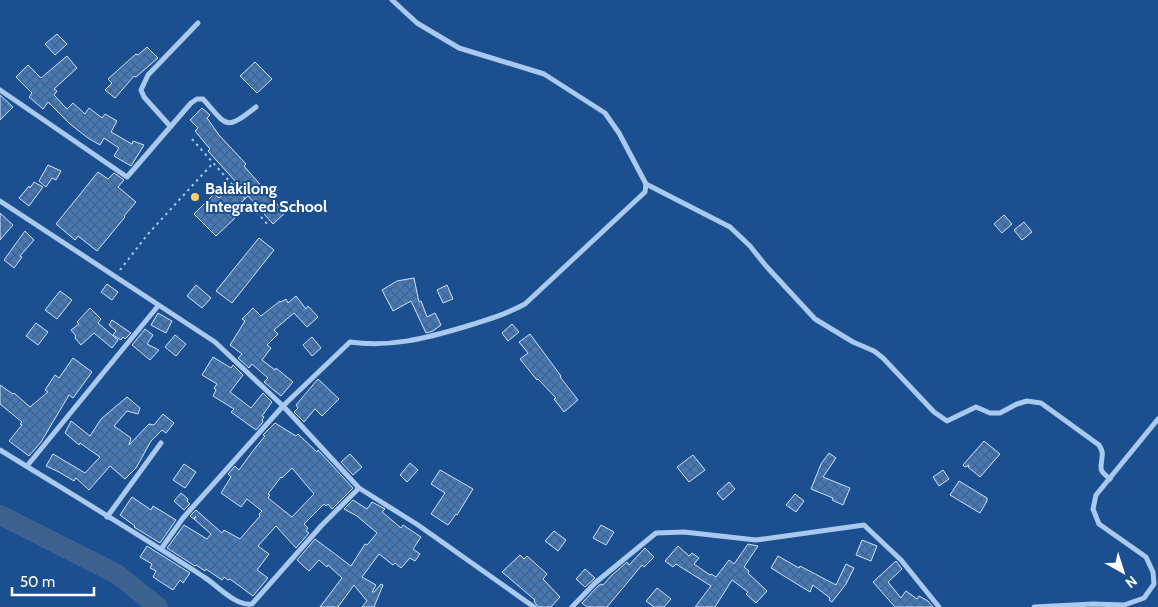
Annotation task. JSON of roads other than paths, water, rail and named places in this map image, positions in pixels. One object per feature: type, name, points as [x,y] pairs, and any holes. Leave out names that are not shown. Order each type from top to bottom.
[{"type":"street","points":[[161,549],[183,518],[283,406],[350,342],[360,344],[413,341],[505,314],[525,304],[645,192],[646,184],[620,134],[605,113],[544,74],[459,48],[417,22],[392,0]]},
{"type":"street","points":[[170,126],[144,97],[141,90],[148,75],[198,22]]},
{"type":"street","points":[[0,90],[127,177],[170,126],[197,99],[204,99],[224,122],[230,123],[237,122],[256,107]]},
{"type":"street","points":[[646,184],[730,227],[750,246],[815,319],[853,342],[874,351],[883,358],[934,412],[947,421],[976,408],[990,413],[1000,413],[1027,401],[1041,403],[1099,445],[1103,456],[1100,465],[1102,473],[1110,479]]},
{"type":"street","points":[[0,202],[215,342],[283,406],[359,488],[418,525],[534,607]]},
{"type":"street","points":[[26,466],[158,306]]},
{"type":"street","points":[[1034,607],[1093,604],[1124,605],[1144,598],[1154,584],[1153,572],[1146,557],[1099,524],[1093,509],[1096,496],[1158,419]]},
{"type":"street","points":[[107,517],[161,443]]},
{"type":"street","points":[[0,450],[161,549],[213,583],[239,604],[252,604],[322,524],[359,488]]},
{"type":"street","points":[[572,607],[594,583],[656,533],[684,532],[756,540],[864,525],[901,560],[939,607]]},
{"type":"waterway","points":[[0,515],[117,574],[158,607]]},
{"type":"place","name":"Balakilong Integrated School","points":[[195,197]]}]
